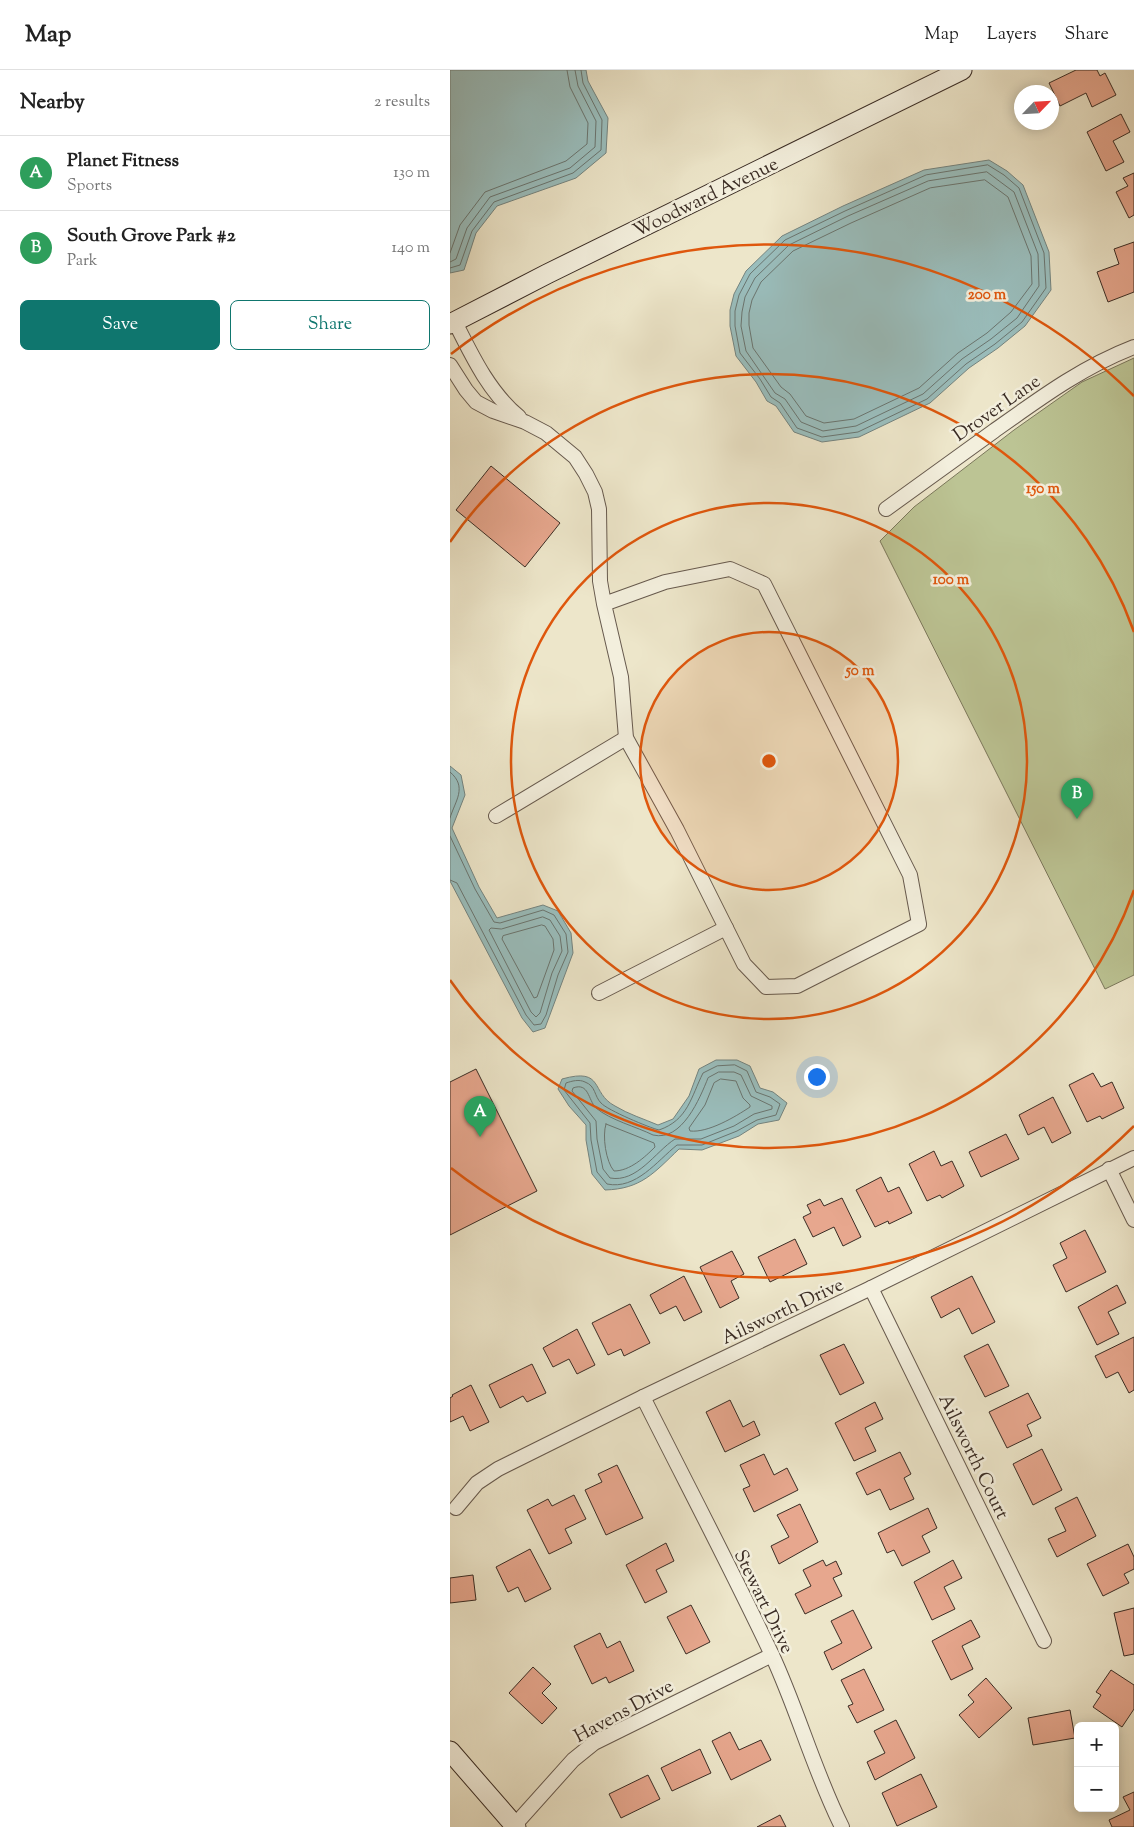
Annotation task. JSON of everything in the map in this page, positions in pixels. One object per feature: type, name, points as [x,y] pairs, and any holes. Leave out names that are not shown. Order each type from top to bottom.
[{"type":"main road","name":"Woodward Avenue","points":[[452,323],[547,274],[962,70]]},
{"type":"main road","points":[[450,1750],[515,1826]]},
{"type":"street","points":[[452,323],[491,387],[508,407],[525,422]]},
{"type":"street","name":"Drover Lane","points":[[886,509],[1068,380],[1100,361],[1134,347]]},
{"type":"street","points":[[450,364],[476,402],[493,412],[525,422],[546,433],[575,458],[595,492],[599,509],[598,554],[604,604],[621,677],[626,738],[677,830],[744,964],[766,987],[797,986],[919,924],[910,875],[764,584],[730,569],[665,582],[604,604]]},
{"type":"street","points":[[496,816],[626,738]]},
{"type":"street","points":[[599,993],[726,928]]},
{"type":"street","name":"Ailsworth Drive","points":[[456,1508],[477,1483],[498,1469],[1134,1158]]},
{"type":"street","points":[[1109,1169],[1134,1220]]},
{"type":"street","name":"Ailsworth Court","points":[[871,1288],[1044,1641]]},
{"type":"street","name":"Stewart Drive","points":[[643,1397],[772,1655],[797,1713],[826,1796],[842,1827]]},
{"type":"street","name":"Havens Drive","points":[[515,1826],[573,1760],[594,1744],[772,1655]]},
{"type":"green space","points":[[1134,358],[1134,975],[1105,989],[880,541],[914,507],[1014,430],[1082,382]]},
{"type":"water","points":[[450,70],[586,70],[588,81],[608,118],[606,153],[576,178],[497,206],[476,233],[464,270],[450,273]]},
{"type":"water","points":[[989,160],[1007,171],[1023,185],[1049,252],[1051,290],[1025,326],[969,368],[930,403],[859,437],[822,442],[794,432],[776,406],[767,401],[756,382],[736,356],[730,326],[730,310],[734,294],[746,271],[782,236],[843,206],[924,170]]},
{"type":"water","points":[[450,766],[461,775],[465,795],[452,828],[479,887],[497,918],[543,905],[558,911],[571,933],[573,953],[545,1028],[533,1032],[522,1018],[450,881]]},
{"type":"water","points":[[716,1060],[737,1060],[750,1066],[760,1088],[773,1092],[787,1103],[779,1120],[758,1124],[739,1136],[702,1150],[679,1149],[654,1172],[638,1183],[628,1187],[605,1190],[592,1174],[586,1140],[586,1125],[569,1106],[558,1089],[562,1079],[585,1076],[595,1083],[607,1101],[631,1114],[658,1125],[673,1119],[689,1096],[699,1069]]},
{"type":"building","points":[[1076,70],[1097,70],[1100,76],[1105,73],[1116,95],[1092,107],[1086,93],[1060,106],[1059,85],[1050,85],[1049,83]]},
{"type":"building","points":[[1121,114],[1130,132],[1113,141],[1124,162],[1106,171],[1087,132]]},
{"type":"building","points":[[1134,173],[1134,215],[1129,218],[1116,192],[1128,186],[1123,178]]},
{"type":"building","points":[[1134,242],[1134,292],[1108,302],[1097,272],[1119,264],[1114,249]]},
{"type":"building","points":[[491,466],[560,523],[525,567],[456,510]]},
{"type":"building","points":[[476,1069],[537,1191],[450,1235],[450,1082]]},
{"type":"building","points":[[1093,1073],[1101,1087],[1112,1082],[1124,1108],[1102,1119],[1100,1116],[1087,1122],[1069,1085]]},
{"type":"building","points":[[1053,1097],[1071,1133],[1052,1143],[1044,1127],[1028,1135],[1019,1115]]},
{"type":"building","points":[[1006,1134],[1019,1159],[981,1177],[969,1152]]},
{"type":"building","points":[[934,1151],[941,1166],[952,1161],[964,1186],[942,1198],[940,1195],[927,1201],[909,1164]]},
{"type":"building","points":[[881,1177],[888,1192],[899,1187],[912,1213],[889,1224],[888,1221],[875,1227],[856,1190]]},
{"type":"building","points":[[842,1198],[861,1237],[843,1246],[834,1227],[813,1237],[803,1217],[811,1213],[807,1205],[820,1199],[824,1206]]},
{"type":"building","points":[[1085,1230],[1106,1272],[1066,1292],[1053,1265],[1067,1258],[1060,1243]]},
{"type":"building","points":[[795,1239],[807,1264],[770,1282],[758,1257]]},
{"type":"building","points":[[732,1251],[744,1274],[731,1281],[739,1298],[720,1308],[700,1267]]},
{"type":"building","points":[[684,1276],[702,1312],[684,1321],[676,1306],[660,1314],[650,1295]]},
{"type":"building","points":[[972,1276],[995,1322],[972,1334],[959,1308],[941,1318],[931,1297]]},
{"type":"building","points":[[1117,1285],[1126,1303],[1108,1312],[1119,1334],[1097,1345],[1078,1307]]},
{"type":"building","points":[[630,1304],[650,1343],[624,1356],[621,1349],[608,1355],[592,1323]]},
{"type":"building","points":[[577,1329],[595,1365],[577,1374],[569,1359],[553,1367],[543,1348]]},
{"type":"building","points":[[1134,1337],[1134,1390],[1129,1393],[1118,1372],[1106,1378],[1095,1356]]},
{"type":"building","points":[[844,1344],[864,1383],[840,1395],[820,1355]]},
{"type":"building","points":[[988,1344],[1009,1386],[985,1397],[964,1356]]},
{"type":"building","points":[[532,1364],[546,1393],[527,1402],[523,1396],[500,1408],[489,1385]]},
{"type":"building","points":[[471,1385],[489,1422],[470,1431],[463,1416],[450,1422],[450,1398]]},
{"type":"building","points":[[1028,1393],[1041,1418],[1027,1425],[1032,1436],[1007,1448],[989,1412]]},
{"type":"building","points":[[730,1400],[743,1427],[754,1421],[760,1435],[725,1452],[706,1412]]},
{"type":"building","points":[[875,1402],[883,1419],[865,1428],[876,1451],[854,1461],[835,1423]]},
{"type":"building","points":[[1042,1449],[1062,1490],[1033,1505],[1013,1464]]},
{"type":"building","points":[[900,1452],[911,1474],[904,1478],[914,1499],[890,1510],[880,1489],[867,1495],[856,1473]]},
{"type":"building","points":[[764,1454],[774,1475],[787,1468],[798,1490],[754,1512],[743,1489],[750,1486],[740,1465]]},
{"type":"building","points":[[617,1465],[643,1518],[606,1535],[585,1490],[602,1482],[598,1474]]},
{"type":"building","points":[[574,1495],[586,1519],[565,1529],[572,1543],[549,1554],[527,1510],[548,1499],[552,1506]]},
{"type":"building","points":[[1077,1497],[1096,1536],[1057,1557],[1048,1539],[1066,1531],[1055,1508]]},
{"type":"building","points":[[800,1504],[818,1542],[779,1564],[771,1546],[789,1537],[777,1515]]},
{"type":"building","points":[[928,1508],[937,1528],[922,1536],[930,1552],[902,1566],[894,1550],[887,1553],[878,1533]]},
{"type":"building","points":[[666,1543],[674,1561],[656,1570],[667,1592],[645,1603],[626,1565]]},
{"type":"building","points":[[1128,1544],[1134,1557],[1134,1569],[1124,1574],[1129,1583],[1103,1596],[1087,1564]]},
{"type":"building","points":[[530,1549],[551,1589],[525,1602],[518,1587],[508,1592],[496,1567]]},
{"type":"building","points":[[823,1560],[826,1566],[836,1561],[842,1574],[833,1578],[842,1596],[805,1614],[795,1594],[811,1586],[803,1570]]},
{"type":"building","points":[[953,1560],[962,1578],[944,1587],[955,1609],[932,1620],[914,1582]]},
{"type":"building","points":[[473,1575],[476,1600],[450,1603],[450,1578]]},
{"type":"building","points":[[691,1605],[710,1642],[686,1654],[667,1617]]},
{"type":"building","points":[[1134,1608],[1134,1654],[1124,1656],[1114,1613]]},
{"type":"building","points":[[853,1610],[872,1648],[832,1670],[824,1652],[842,1643],[831,1621]]},
{"type":"building","points":[[971,1620],[980,1637],[962,1646],[973,1669],[951,1680],[932,1641]]},
{"type":"building","points":[[600,1633],[607,1648],[620,1641],[634,1671],[609,1683],[606,1677],[592,1684],[574,1646]]},
{"type":"building","points":[[533,1667],[551,1684],[542,1693],[557,1708],[542,1724],[509,1693]]},
{"type":"building","points":[[864,1669],[884,1710],[857,1723],[848,1706],[853,1704],[841,1680]]},
{"type":"building","points":[[1111,1670],[1134,1685],[1134,1709],[1122,1727],[1119,1725],[1119,1722],[1115,1722],[1093,1707],[1101,1695],[1096,1692]]},
{"type":"building","points":[[986,1678],[1012,1708],[979,1738],[959,1715],[974,1702],[968,1695]]},
{"type":"building","points":[[1070,1710],[1074,1738],[1033,1745],[1028,1718]]},
{"type":"building","points":[[896,1720],[915,1758],[875,1780],[867,1762],[885,1753],[874,1731]]},
{"type":"building","points":[[730,1732],[739,1750],[761,1740],[771,1760],[731,1780],[712,1741]]},
{"type":"building","points":[[700,1749],[711,1773],[672,1791],[661,1768]]},
{"type":"building","points":[[921,1774],[937,1807],[897,1826],[882,1793]]},
{"type":"building","points":[[648,1775],[660,1799],[621,1818],[609,1794]]},
{"type":"building","points":[[1134,1792],[1134,1827],[1112,1827],[1109,1820],[1130,1810],[1123,1797]]},
{"type":"building","points":[[780,1815],[786,1827],[757,1827]]},
{"type":"place","name":"South Grove Park #2","points":[[1077,819]]},
{"type":"place","name":"Planet Fitness","points":[[480,1137]]}]
